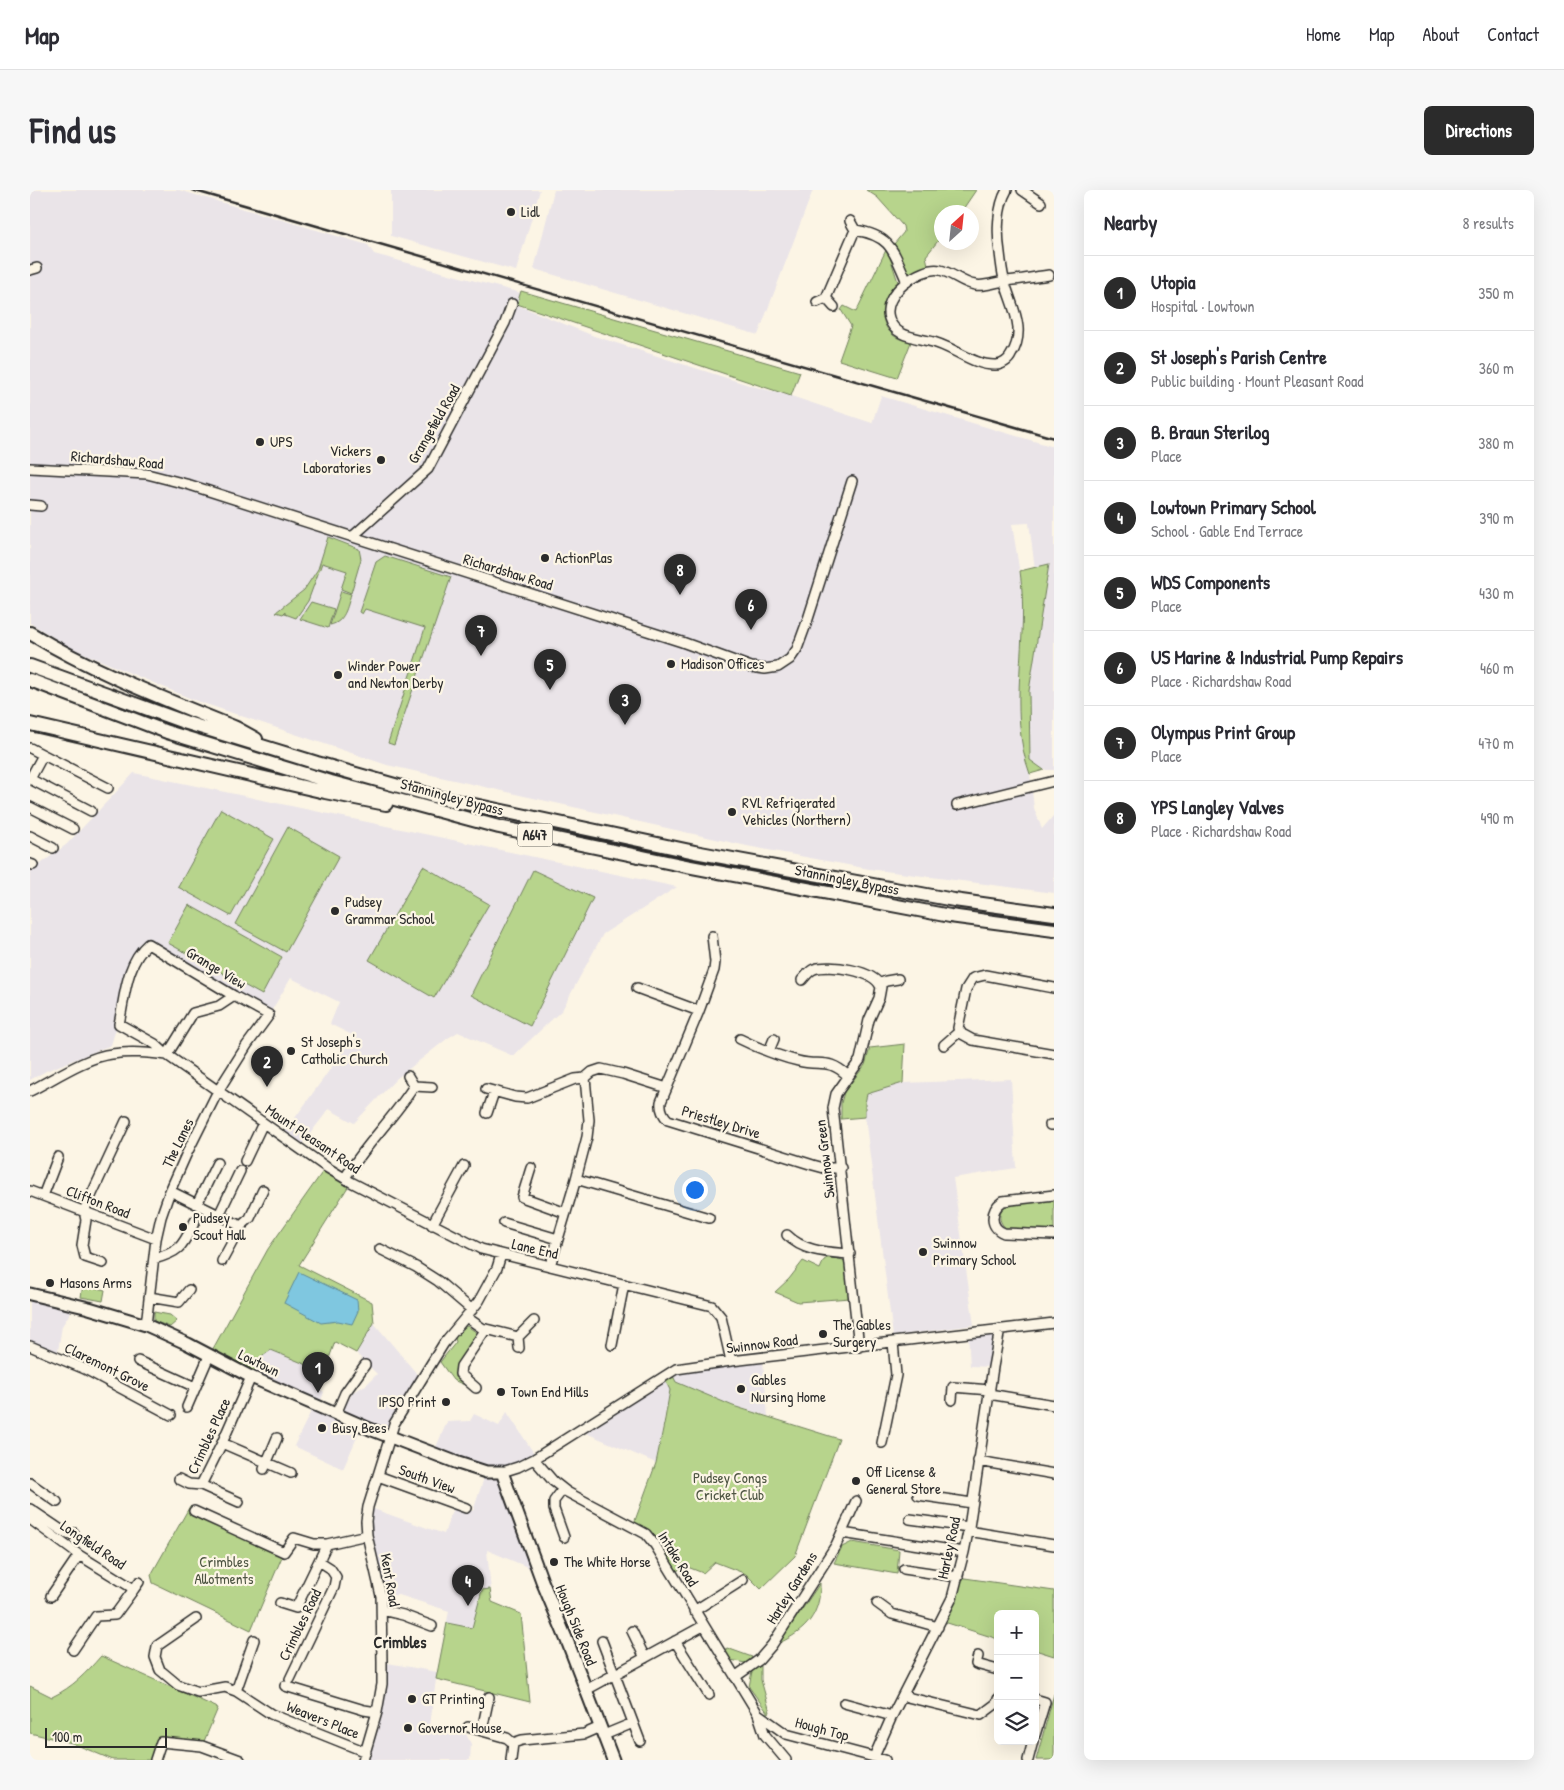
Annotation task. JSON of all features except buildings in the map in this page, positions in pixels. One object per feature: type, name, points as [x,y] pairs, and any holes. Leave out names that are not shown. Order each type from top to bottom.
[{"type":"highway","points":[[30,633],[97,668],[236,728],[286,754]]},
{"type":"highway","name":"Stanningley Bypass","points":[[30,666],[187,723],[286,754],[441,798],[695,852],[954,900],[1054,914]]},
{"type":"highway","name":"Stanningley Bypass","points":[[30,680],[167,732],[331,782],[499,827],[686,866],[950,916],[1054,930]]},
{"type":"highway","points":[[30,724],[325,792],[499,827]]},
{"type":"highway","points":[[954,900],[1054,905]]},
{"type":"main road","name":"Lowtown","points":[[30,1294],[97,1310],[146,1325],[251,1377],[336,1414],[458,1463],[486,1472],[502,1472]]},
{"type":"main road","name":"Hough Side Road","points":[[502,1472],[542,1581],[613,1760]]},
{"type":"street","points":[[1006,190],[1002,198],[999,250],[1004,281],[1016,312],[1018,332],[1015,350],[1009,360],[998,365],[982,363],[934,342],[902,334],[893,327],[888,316],[892,296],[906,282],[928,271],[939,270],[976,286],[1004,281],[1013,282],[1050,275]]},
{"type":"street","points":[[1022,190],[1041,203]]},
{"type":"street","points":[[850,221],[855,230]]},
{"type":"street","points":[[855,230],[870,232],[891,246],[906,282]]},
{"type":"street","points":[[817,302],[826,298],[855,230]]},
{"type":"street","points":[[826,298],[834,307]]},
{"type":"street","name":"Grangefield Road","points":[[352,537],[428,469],[505,323],[512,304]]},
{"type":"street","name":"Richardshaw Road","points":[[30,468],[146,474],[168,479],[667,637],[751,667],[765,669],[778,667],[790,659],[797,649],[852,481]]},
{"type":"street","points":[[30,505],[41,506]]},
{"type":"street","points":[[30,748],[108,788]]},
{"type":"street","points":[[43,754],[30,779],[92,811]]},
{"type":"street","points":[[957,805],[1054,782]]},
{"type":"street","points":[[30,807],[73,828]]},
{"type":"street","points":[[30,836],[53,848]]},
{"type":"street","name":"Priestley Drive","points":[[712,936],[714,970],[667,1088],[661,1106],[664,1116],[668,1120],[824,1168],[840,1168]]},
{"type":"street","name":"Grange View","points":[[167,1055],[155,1044],[119,1024],[132,966],[140,951],[148,944],[269,1015]]},
{"type":"street","points":[[802,980],[813,970],[823,968],[866,974],[879,984],[898,979]]},
{"type":"street","points":[[1054,988],[985,975],[973,978],[966,989],[958,1024],[960,1031],[973,1040],[1054,1054]]},
{"type":"street","name":"Swinnow Green","points":[[859,1347],[833,1101],[863,1053],[869,1020],[880,998],[881,987],[879,984]]},
{"type":"street","points":[[637,988],[699,1011]]},
{"type":"street","points":[[167,1055],[193,1014],[219,1006],[234,996]]},
{"type":"street","name":"The Lanes","points":[[146,1325],[156,1239],[170,1191],[218,1090],[269,1015]]},
{"type":"street","points":[[944,1045],[960,1031]]},
{"type":"street","points":[[740,1039],[800,1062],[834,1065],[848,1076]]},
{"type":"street","points":[[769,1051],[774,1040]]},
{"type":"street","name":"Mount Pleasant Road","points":[[30,1091],[87,1062],[110,1054],[137,1052],[167,1055],[345,1178],[432,1225],[481,1249],[501,1255]]},
{"type":"street","points":[[487,1113],[490,1090],[515,1097],[527,1098],[575,1079],[584,1078],[592,1072],[601,1069],[667,1088]]},
{"type":"street","points":[[408,1076],[414,1086]]},
{"type":"street","points":[[550,1266],[587,1137],[588,1120],[584,1078]]},
{"type":"street","points":[[414,1086],[432,1087]]},
{"type":"street","points":[[345,1178],[356,1158],[392,1118],[414,1086]]},
{"type":"street","points":[[103,1263],[85,1256],[82,1245],[86,1220],[84,1211],[126,1121]]},
{"type":"street","points":[[245,1162],[264,1123]]},
{"type":"street","points":[[43,1196],[58,1157]]},
{"type":"street","points":[[197,1204],[217,1164]]},
{"type":"street","points":[[432,1225],[464,1166]]},
{"type":"street","points":[[531,1168],[522,1197],[566,1213]]},
{"type":"street","points":[[220,1215],[240,1171]]},
{"type":"street","points":[[576,1179],[709,1218]]},
{"type":"street","points":[[222,1261],[241,1226],[250,1218],[263,1190]]},
{"type":"street","name":"Clifton Road","points":[[30,1191],[156,1239]]},
{"type":"street","points":[[170,1191],[241,1226]]},
{"type":"street","points":[[1054,1194],[1003,1201],[997,1205],[992,1216],[994,1226],[1004,1233],[1054,1235]]},
{"type":"street","points":[[154,1259],[171,1254],[182,1246],[195,1221]]},
{"type":"street","points":[[504,1223],[558,1239]]},
{"type":"street","points":[[787,1235],[801,1246],[819,1251],[850,1254]]},
{"type":"street","points":[[380,1249],[438,1281],[486,1329],[518,1337]]},
{"type":"street","name":"Lane End","points":[[390,1436],[398,1417],[435,1356],[469,1313],[493,1275],[501,1255],[712,1306],[721,1318],[731,1361]]},
{"type":"street","points":[[612,1344],[624,1284]]},
{"type":"street","points":[[149,1298],[179,1302],[189,1290]]},
{"type":"street","points":[[518,1337],[534,1321]]},
{"type":"street","name":"Swinnow Road","points":[[502,1472],[534,1459],[676,1369],[1054,1323]]},
{"type":"street","points":[[476,1388],[460,1374],[461,1366],[486,1329]]},
{"type":"street","name":"Harley Road","points":[[874,1757],[892,1716],[952,1598],[964,1552],[1000,1329]]},
{"type":"street","points":[[518,1337],[519,1348]]},
{"type":"street","points":[[882,1443],[896,1375],[893,1342]]},
{"type":"street","name":"Claremont Grove","points":[[30,1346],[85,1369],[172,1415]]},
{"type":"street","points":[[187,1407],[195,1387],[218,1360]]},
{"type":"street","points":[[138,1361],[195,1387]]},
{"type":"street","points":[[336,1414],[345,1393],[365,1365]]},
{"type":"street","name":"Crimbles Place","points":[[179,1479],[189,1484],[201,1485],[251,1377]]},
{"type":"street","points":[[952,1400],[954,1386],[1054,1404]]},
{"type":"street","name":"Kent Road","points":[[364,1756],[377,1712],[382,1684],[381,1596],[367,1536],[366,1521],[368,1507],[390,1436]]},
{"type":"street","points":[[265,1466],[277,1438]]},
{"type":"street","points":[[222,1443],[252,1451],[265,1466],[291,1473]]},
{"type":"street","name":"Intake Road","points":[[534,1459],[563,1489],[646,1534],[655,1545],[736,1677],[758,1714],[765,1734],[786,1760]]},
{"type":"street","points":[[978,1461],[1054,1474]]},
{"type":"street","name":"South View","points":[[378,1476],[466,1508]]},
{"type":"street","points":[[30,1483],[57,1502]]},
{"type":"street","points":[[201,1485],[239,1502]]},
{"type":"street","points":[[563,1489],[554,1501],[554,1509],[564,1537]]},
{"type":"street","points":[[918,1495],[972,1504]]},
{"type":"street","name":"Harley Gardens","points":[[736,1677],[759,1660],[772,1645],[825,1562],[842,1532],[856,1501]]},
{"type":"street","name":"Longfield Road","points":[[30,1509],[67,1534],[74,1534]]},
{"type":"street","points":[[194,1511],[284,1552],[294,1538],[314,1544],[327,1544],[367,1536]]},
{"type":"street","name":"Longfield Road","points":[[30,1519],[79,1555],[136,1585],[115,1616],[96,1616],[73,1650]]},
{"type":"street","points":[[910,1519],[1054,1545]]},
{"type":"street","points":[[842,1532],[964,1552]]},
{"type":"street","points":[[280,1603],[296,1608],[327,1544]]},
{"type":"street","points":[[51,1596],[79,1555]]},
{"type":"street","name":"Crimbles Road","points":[[319,1561],[330,1568],[336,1578],[334,1587],[287,1683],[364,1710],[377,1712]]},
{"type":"street","points":[[904,1569],[958,1577]]},
{"type":"street","points":[[694,1611],[743,1580]]},
{"type":"street","points":[[877,1604],[892,1614],[938,1627]]},
{"type":"street","points":[[382,1610],[403,1615],[432,1626]]},
{"type":"street","points":[[196,1619],[157,1646],[155,1657],[160,1670],[178,1685],[198,1692],[224,1687],[236,1691],[254,1640]]},
{"type":"street","points":[[586,1690],[704,1626]]},
{"type":"street","points":[[632,1631],[644,1658]]},
{"type":"street","points":[[602,1641],[640,1741]]},
{"type":"street","points":[[675,1641],[709,1695]]},
{"type":"street","points":[[978,1656],[976,1664],[994,1669]]},
{"type":"street","name":"Weavers Place","points":[[236,1691],[271,1714],[364,1756]]},
{"type":"street","points":[[903,1696],[981,1715],[997,1703],[998,1700]]},
{"type":"street","points":[[482,1730],[489,1697]]},
{"type":"street","points":[[1039,1700],[1045,1702],[1039,1722]]},
{"type":"street","points":[[844,1704],[892,1716]]},
{"type":"street","name":"Hough Top","points":[[758,1714],[786,1734],[885,1760]]},
{"type":"street","points":[[513,1743],[522,1740],[602,1731],[633,1723]]},
{"type":"street","points":[[468,1727],[507,1738],[513,1743]]},
{"type":"street","points":[[155,1760],[161,1742],[202,1746],[240,1760]]},
{"type":"street","points":[[511,1760],[513,1743]]},
{"type":"street","points":[[1028,1760],[1032,1745]]},
{"type":"shaded area","points":[[30,190],[179,190],[368,245],[374,254],[521,293],[517,305],[594,336],[752,386],[791,396],[872,423],[881,396],[1054,447],[1054,770],[1044,770],[1030,760],[1029,691],[1041,616],[1029,523],[1012,524],[1023,593],[1019,701],[1023,753],[1030,774],[1034,808],[1042,829],[1054,815],[1054,893],[869,869],[747,846],[387,765],[194,700],[71,648],[30,623]]},
{"type":"shaded area","points":[[391,190],[540,190],[516,271],[391,236]]},
{"type":"shaded area","points":[[554,190],[813,190],[758,335],[534,269]]},
{"type":"shaded area","name":"Pudsey Grammar School","points":[[134,773],[677,887],[603,934],[562,1010],[513,1056],[458,1032],[396,1079],[354,1123],[329,1109],[299,1148],[282,1136],[354,1036],[330,1024],[339,1002],[291,978],[269,1015],[148,944],[140,951],[111,1045],[46,1071],[30,1080],[30,872],[67,844]]},
{"type":"shaded area","name":"Swinnow Primary School","points":[[1011,1079],[1016,1168],[953,1178],[974,1325],[893,1336],[865,1117],[867,1094],[903,1083]]},
{"type":"shaded area","points":[[30,1294],[75,1305],[62,1326],[57,1357],[30,1346]]},
{"type":"shaded area","points":[[374,1323],[422,1380],[390,1436],[362,1426],[343,1469],[294,1446],[314,1405],[251,1377],[260,1358],[271,1350],[324,1372],[321,1390],[324,1392],[319,1406],[340,1415],[353,1392],[366,1385],[377,1374],[356,1353]]},
{"type":"shaded area","points":[[1000,1329],[993,1367],[970,1366],[968,1333]]},
{"type":"shaded area","points":[[731,1361],[763,1362],[768,1416],[733,1406],[676,1382],[671,1372]]},
{"type":"shaded area","points":[[663,1376],[670,1389],[656,1463],[579,1430]]},
{"type":"shaded area","points":[[507,1412],[537,1458],[502,1472],[539,1572],[487,1550],[492,1602],[521,1614],[530,1702],[436,1679],[430,1726],[466,1734],[471,1744],[470,1760],[363,1760],[382,1662],[437,1672],[449,1611],[399,1595],[381,1596],[373,1563],[368,1507],[444,1534],[454,1505],[473,1511],[486,1472],[433,1454],[447,1422],[470,1421],[474,1414],[499,1426]]},
{"type":"green space","points":[[866,190],[976,190],[966,205],[934,205],[934,246],[926,256],[928,265],[918,275],[911,276],[904,268],[899,250],[894,244],[904,232],[903,226],[877,197]]},
{"type":"green space","points":[[887,248],[898,282],[885,300],[883,308],[884,322],[894,336],[911,342],[897,378],[839,360],[851,326],[841,310],[844,306],[856,312]]},
{"type":"green space","points":[[521,291],[800,372],[791,396],[517,304]]},
{"type":"green space","points":[[328,537],[359,549],[361,559],[351,593],[341,589],[347,571],[322,563],[308,601],[296,618],[285,614],[285,612],[283,614],[276,612],[304,590],[318,569]]},
{"type":"green space","points":[[385,556],[451,577],[394,745],[388,743],[425,628],[365,609],[362,614],[359,612],[376,562]]},
{"type":"green space","points":[[1049,564],[1029,691],[1030,760],[1044,770],[1030,774],[1023,749],[1020,724],[1022,596],[1020,571]]},
{"type":"green space","points":[[341,591],[351,594],[348,604],[345,613],[339,621],[330,625]]},
{"type":"green space","points":[[311,602],[334,609],[328,628],[300,619]]},
{"type":"green space","points":[[221,809],[274,839],[231,916],[178,887]]},
{"type":"green space","points":[[288,827],[339,856],[286,952],[235,924]]},
{"type":"green space","points":[[423,866],[489,904],[434,998],[369,960]]},
{"type":"green space","points":[[533,870],[593,898],[530,1026],[471,995]]},
{"type":"green space","points":[[189,905],[282,957],[262,995],[168,943]]},
{"type":"green space","points":[[905,1044],[903,1083],[867,1094],[865,1117],[841,1119],[841,1103],[844,1092],[865,1065],[870,1048]]},
{"type":"green space","points":[[326,1167],[351,1182],[299,1265],[372,1302],[374,1323],[356,1353],[335,1342],[324,1372],[271,1350],[260,1358],[251,1377],[209,1356],[268,1249]]},
{"type":"green space","points":[[1054,1198],[1054,1231],[1007,1229],[1001,1221],[1002,1209],[1007,1205],[1022,1201]]},
{"type":"green space","points":[[829,1257],[843,1260],[846,1263],[850,1298],[798,1302],[775,1292],[789,1279],[803,1261],[820,1269],[824,1260]]},
{"type":"green space","points":[[83,1285],[105,1290],[103,1301],[81,1297]]},
{"type":"green space","points":[[154,1312],[170,1315],[177,1321],[170,1327],[154,1321]]},
{"type":"green space","points":[[467,1326],[476,1332],[476,1338],[458,1377],[467,1386],[453,1380],[440,1362],[456,1342],[455,1338]]},
{"type":"green space","name":"Pudsey Congs Cricket Club","points":[[671,1372],[676,1382],[733,1406],[839,1439],[795,1556],[761,1589],[746,1574],[715,1562],[703,1573],[685,1566],[672,1574],[655,1545],[633,1526],[656,1463],[670,1390],[663,1376]]},
{"type":"green space","name":"Crimbles Allotments","points":[[190,1506],[194,1511],[284,1552],[251,1630],[153,1583],[151,1575]]},
{"type":"green space","points":[[852,1542],[899,1550],[897,1574],[834,1563],[842,1547]]},
{"type":"green space","points":[[958,1577],[1054,1591],[1054,1656],[1039,1651],[1039,1610],[994,1610],[994,1638],[941,1621]]},
{"type":"green space","points":[[820,1583],[818,1604],[810,1620],[797,1633],[779,1643]]},
{"type":"green space","points":[[490,1589],[492,1602],[521,1614],[530,1702],[436,1679],[447,1623],[472,1628],[482,1590]]},
{"type":"green space","points":[[727,1648],[752,1657],[750,1661],[745,1663],[731,1660],[724,1650]]},
{"type":"green space","points":[[101,1656],[218,1708],[202,1746],[162,1742],[155,1760],[113,1760],[72,1743],[30,1733],[30,1686],[52,1697],[79,1679]]},
{"type":"green space","points":[[761,1666],[761,1680],[770,1712],[768,1713],[749,1687],[752,1671]]},
{"type":"green space","points":[[1054,1694],[1054,1760],[1036,1760]]},
{"type":"water","points":[[299,1272],[357,1300],[358,1311],[352,1324],[338,1321],[321,1323],[284,1303]]},
{"type":"railway","points":[[192,190],[1054,438]]},
{"type":"place","name":"Lidl","points":[[511,212]]},
{"type":"place","name":"UPS","points":[[260,442]]},
{"type":"place","name":"Vickers Laboratories","points":[[381,460]]},
{"type":"place","name":"ActionPlas","points":[[545,558]]},
{"type":"place","name":"YPS Langley Valves","points":[[680,595]]},
{"type":"place","name":"US Marine & Industrial Pump Repairs","points":[[751,630]]},
{"type":"place","name":"Olympus Print Group","points":[[481,656]]},
{"type":"place","name":"Madison Offices","points":[[671,664]]},
{"type":"place","name":"Winder Power and Newton Derby","points":[[338,675]]},
{"type":"place","name":"WDS Components","points":[[550,690]]},
{"type":"place","name":"B. Braun Sterilog","points":[[625,725]]},
{"type":"place","name":"RVL Refrigerated Vehicles (Northern)","points":[[732,812]]},
{"type":"place","name":"Pudsey Grammar School","points":[[335,911]]},
{"type":"place","name":"St Joseph's Catholic Church","points":[[291,1051]]},
{"type":"place","name":"St Joseph's Parish Centre","points":[[267,1087]]},
{"type":"place","name":"Pudsey Scout Hall","points":[[183,1227]]},
{"type":"place","name":"Swinnow Primary School","points":[[923,1252]]},
{"type":"place","name":"Masons Arms","points":[[50,1283]]},
{"type":"place","name":"The Gables Surgery","points":[[823,1334]]},
{"type":"place","name":"Gables Nursing Home","points":[[741,1389]]},
{"type":"place","name":"Town End Mills","points":[[501,1392]]},
{"type":"place","name":"Utopia","points":[[318,1393]]},
{"type":"place","name":"IPSO Print","points":[[446,1402]]},
{"type":"place","name":"Busy Bees","points":[[322,1428]]},
{"type":"place","name":"Off License & General Store","points":[[856,1481]]},
{"type":"place","name":"The White Horse","points":[[554,1562]]},
{"type":"place","name":"Lowtown Primary School","points":[[468,1606]]},
{"type":"place","name":"GT Printing","points":[[412,1699]]},
{"type":"place","name":"Governor House","points":[[408,1728]]},
{"type":"district","name":"Crimbles","points":[[400,1642]]}]
